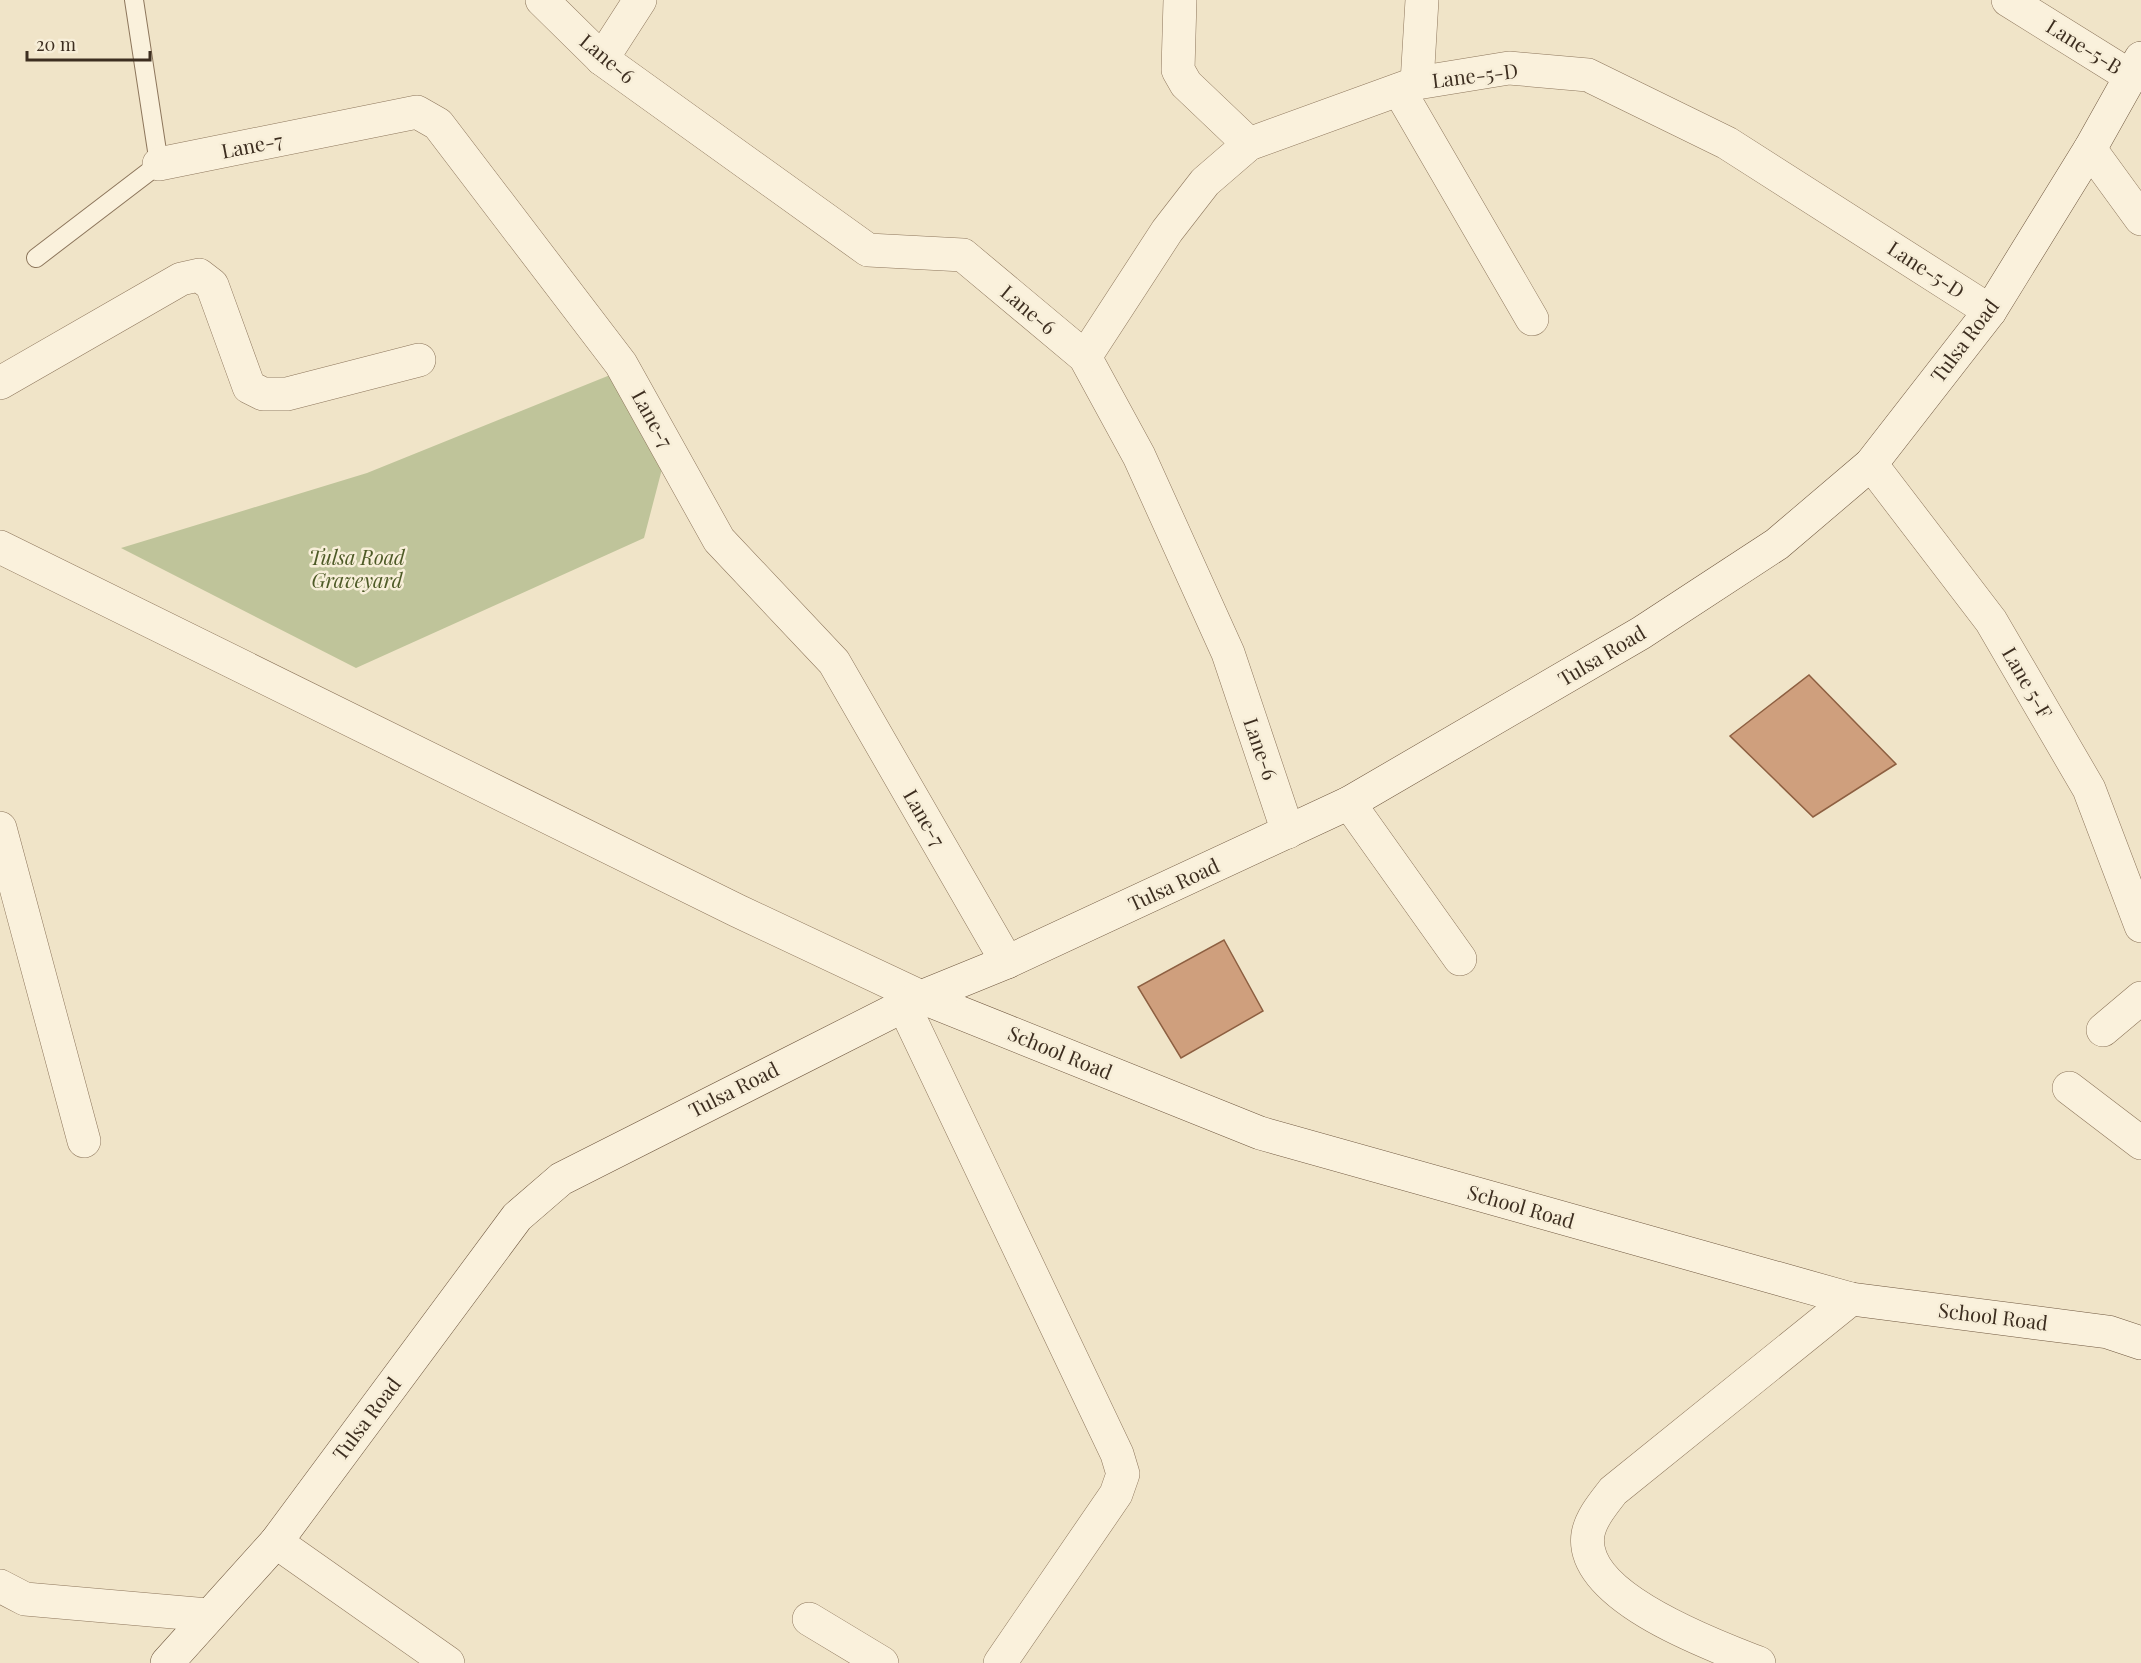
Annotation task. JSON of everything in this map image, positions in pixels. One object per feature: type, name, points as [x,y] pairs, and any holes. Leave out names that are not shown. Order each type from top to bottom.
[{"type":"street","name":"Lane-6","points":[[542,0],[602,59],[868,250],[963,255],[1085,357],[1139,456],[1228,653],[1288,832]]},
{"type":"street","points":[[602,59],[640,0]]},
{"type":"street","points":[[1180,0],[1178,70],[1186,84],[1249,144]]},
{"type":"street","points":[[1422,0],[1408,86],[1532,319]]},
{"type":"street","name":"Lane-5-B","points":[[2008,0],[2136,67]]},
{"type":"street","name":"Tulsa Road","points":[[167,1663],[276,1542],[517,1217],[561,1179],[912,1001],[1007,962],[1349,803],[1641,633],[1777,544],[1871,464],[1990,311],[2090,149],[2136,67]]},
{"type":"street","name":"Lane-5-D","points":[[1085,357],[1167,231],[1205,182],[1249,144],[1408,86],[1509,68],[1588,75],[1727,143],[1990,311]]},
{"type":"street","name":"Lane-7","points":[[159,164],[417,112],[438,124],[621,364],[719,540],[834,662],[1007,962]]},
{"type":"street","points":[[2090,149],[2141,219]]},
{"type":"street","points":[[0,383],[182,279],[199,275],[212,285],[249,387],[263,394],[287,394],[419,360]]},
{"type":"street","name":"Lane 5-F","points":[[1871,464],[1997,630],[2089,789],[2141,926]]},
{"type":"street","name":"School Road","points":[[0,547],[738,911],[912,1001],[1260,1133],[1851,1299],[2108,1332],[2141,1342]]},
{"type":"street","points":[[1349,803],[1460,959]]},
{"type":"street","points":[[0,828],[84,1141]]},
{"type":"street","points":[[2103,1030],[2141,998]]},
{"type":"street","points":[[912,1001],[1117,1454],[1123,1474],[1116,1494],[1000,1663]]},
{"type":"street","points":[[2069,1088],[2141,1143]]},
{"type":"street","points":[[1759,1663],[1673,1628],[1618,1590],[1594,1564],[1588,1535],[1597,1512],[1613,1491],[1851,1299]]},
{"type":"street","points":[[276,1542],[448,1663]]},
{"type":"street","points":[[0,1586],[9,1593],[25,1599],[208,1615]]},
{"type":"street","points":[[809,1619],[882,1663]]},
{"type":"lane","points":[[36,258],[159,164],[134,0]]},
{"type":"green space","name":"Tulsa Road Graveyard","points":[[625,369],[668,446],[644,538],[356,668],[121,548],[367,473]]},
{"type":"building","points":[[1809,675],[1896,764],[1813,817],[1730,736]]},
{"type":"building","points":[[1224,940],[1263,1011],[1181,1058],[1138,987]]}]
